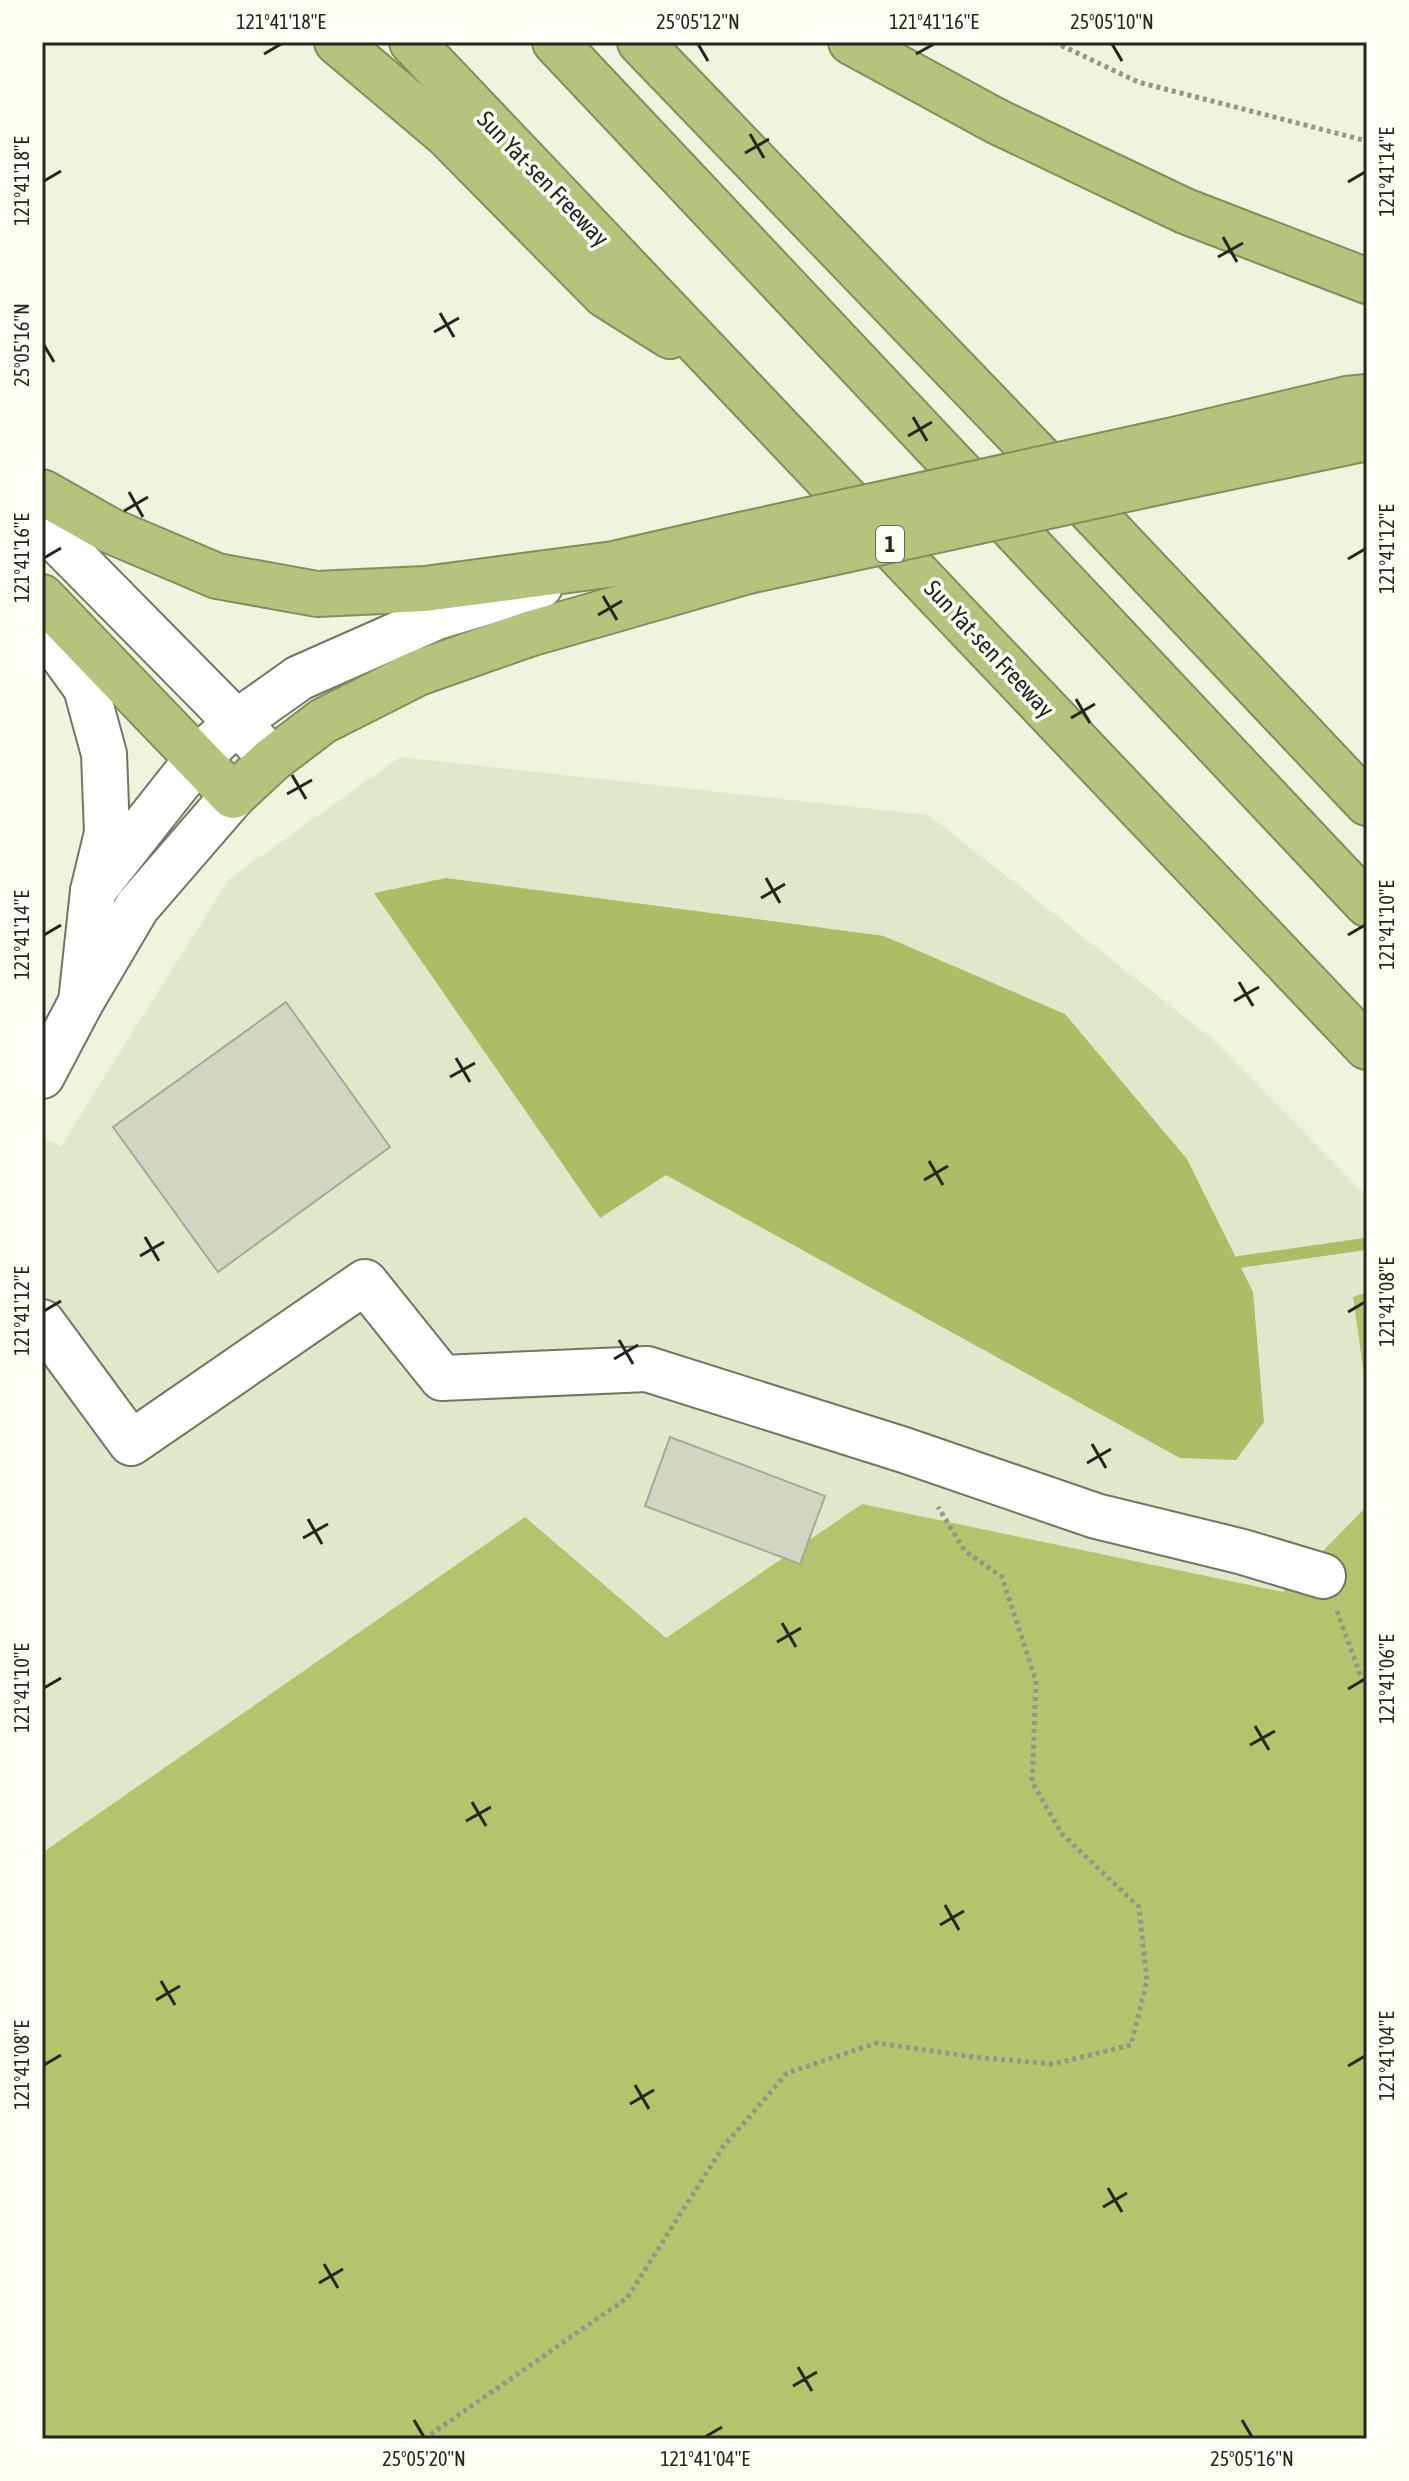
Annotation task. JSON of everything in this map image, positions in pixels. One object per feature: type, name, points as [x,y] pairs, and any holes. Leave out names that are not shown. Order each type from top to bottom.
[{"type":"highway","points":[[337,42],[447,135],[605,295],[727,372]]},
{"type":"highway","name":"Sun Yat-sen Freeway","points":[[412,42],[1367,1047]]},
{"type":"highway","points":[[555,42],[1367,904]]},
{"type":"highway","points":[[640,42],[1367,803]]},
{"type":"highway","points":[[851,42],[996,121],[1185,211],[1367,281]]},
{"type":"highway","points":[[1173,460],[1347,399],[1367,397]]},
{"type":"highway","points":[[42,492],[111,531],[217,576],[317,594],[425,589],[614,564],[744,553],[1173,460],[1367,438]]},
{"type":"highway","points":[[42,597],[233,796],[273,759],[323,721],[418,673],[744,553]]},
{"type":"lane","points":[[42,525],[273,759]]},
{"type":"lane","points":[[93,891],[198,758],[237,722],[299,678],[437,617],[614,564]]},
{"type":"lane","points":[[42,627],[86,688],[104,754],[107,833],[93,891],[81,1002]]},
{"type":"lane","points":[[42,1076],[137,907],[233,796]]},
{"type":"lane","points":[[42,1322],[131,1443],[365,1282],[442,1378],[647,1369],[904,1450],[1096,1516],[1243,1552],[1323,1576]]},
{"type":"path","points":[[1054,42],[1138,82],[1367,141]]},
{"type":"path","points":[[424,2439],[627,2298],[723,2147],[787,2073],[877,2043],[973,2057],[1053,2064],[1131,2045],[1147,1981],[1139,1907],[1062,1834],[1032,1782],[1036,1681],[1002,1577],[965,1551],[904,1450]]},
{"type":"path","points":[[1323,1576],[1367,1693]]},
{"type":"shaded area","points":[[400,757],[929,815],[1211,1038],[1367,1196],[1367,2203],[42,2424],[42,1138],[61,1146],[229,879]]},
{"type":"shaded area","points":[[446,878],[884,936],[1065,1014],[1187,1159],[1253,1292],[1264,1422],[1236,1460],[1180,1458],[666,1175],[600,1218],[374,893]]},
{"type":"shaded area","points":[[1367,1292],[1367,1396],[1353,1297]]},
{"type":"shaded area","points":[[862,1504],[1283,1592],[1367,1506],[1367,2439],[42,2439],[42,1853],[525,1517],[666,1638]]},
{"type":"building","points":[[286,1002],[390,1147],[218,1272],[113,1127]]},
{"type":"building","points":[[670,1437],[825,1496],[800,1564],[645,1506]]},
{"type":"waterway","points":[[1239,1262],[1367,1246]]}]
